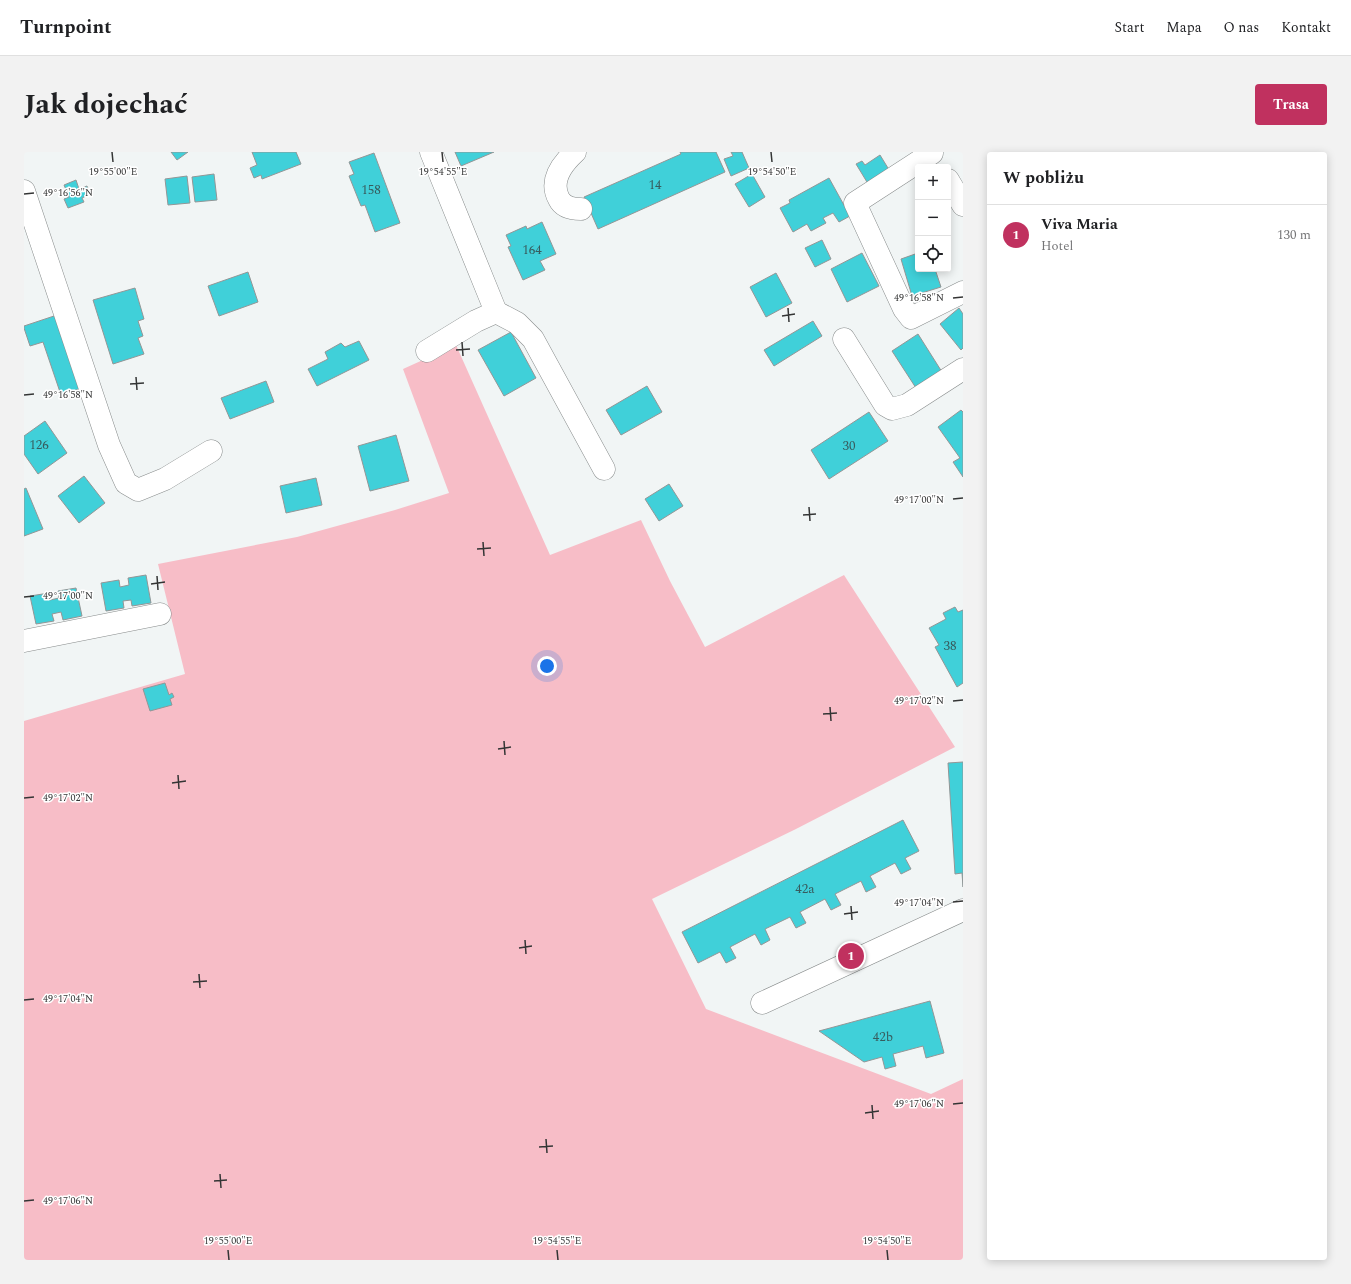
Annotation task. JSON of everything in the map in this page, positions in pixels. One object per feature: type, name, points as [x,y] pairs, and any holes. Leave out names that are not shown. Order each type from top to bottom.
[{"type":"street","points":[[431,152],[496,312],[517,323],[533,339],[604,469]]},
{"type":"street","points":[[575,152],[563,165],[557,176],[555,188],[560,201],[567,207],[581,209]]},
{"type":"street","points":[[935,157],[855,203],[904,309],[911,318],[963,292]]},
{"type":"street","points":[[951,185],[963,205]]},
{"type":"street","points":[[24,191],[109,445],[126,483],[138,490],[166,479],[211,451]]},
{"type":"street","points":[[427,351],[476,321],[496,312]]},
{"type":"street","points":[[844,339],[885,405],[892,409],[907,405],[962,373]]},
{"type":"street","points":[[24,641],[160,614]]},
{"type":"street","points":[[762,1002],[963,910]]},
{"type":"shaded area","points":[[456,345],[550,555],[641,520],[670,581],[705,647],[844,575],[955,747],[796,829],[652,899],[706,1009],[931,1094],[963,1079],[963,1260],[24,1260],[24,721],[185,674],[158,564],[297,537],[395,510],[449,493],[403,369]]},
{"type":"building","points":[[171,152],[188,152],[177,160]]},
{"type":"building","points":[[252,152],[296,152],[301,164],[262,179],[261,175],[254,178],[250,168],[257,165]]},
{"type":"building","points":[[455,152],[494,152],[461,166]]},
{"type":"building","points":[[680,152],[716,152],[725,172],[598,229],[584,197],[681,154]]},
{"type":"building","points":[[731,152],[742,152],[749,168],[731,176],[724,159],[733,156]]},
{"type":"building","points":[[374,153],[400,223],[375,232],[365,205],[361,206],[349,176],[354,174],[349,162]]},
{"type":"building","points":[[880,155],[891,173],[870,187],[856,164],[862,161],[865,165]]},
{"type":"building","points":[[214,174],[217,200],[195,202],[192,177]]},
{"type":"building","points":[[752,174],[765,197],[749,207],[735,184]]},
{"type":"building","points":[[187,176],[190,203],[168,205],[165,179]]},
{"type":"building","points":[[829,178],[850,216],[839,222],[833,213],[823,218],[826,223],[811,231],[807,224],[793,232],[780,208],[790,203],[789,200]]},
{"type":"building","points":[[76,180],[79,189],[87,186],[90,194],[82,198],[84,202],[68,208],[64,199],[69,197],[64,185]]},
{"type":"building","points":[[542,222],[556,254],[540,261],[545,270],[523,280],[508,247],[511,246],[506,235],[526,226],[527,229]]},
{"type":"building","points":[[822,240],[831,259],[815,267],[805,248]]},
{"type":"building","points":[[862,253],[879,286],[847,302],[831,269]]},
{"type":"building","points":[[915,254],[915,272],[936,272],[941,287],[912,296],[901,259]]},
{"type":"building","points":[[248,272],[258,302],[219,316],[208,286]]},
{"type":"building","points":[[776,273],[792,303],[766,317],[750,287]]},
{"type":"building","points":[[135,288],[144,319],[138,321],[143,336],[138,338],[144,354],[113,364],[93,300]]},
{"type":"building","points":[[959,308],[963,314],[963,348],[961,350],[940,324]]},
{"type":"building","points":[[57,315],[82,388],[61,395],[43,342],[30,346],[24,328],[24,326]]},
{"type":"building","points":[[813,321],[822,336],[774,366],[764,350]]},
{"type":"building","points":[[511,332],[536,378],[504,396],[478,350]]},
{"type":"building","points":[[918,334],[942,372],[916,388],[892,351]]},
{"type":"building","points":[[359,341],[369,360],[317,386],[308,369],[328,359],[325,352],[341,343],[345,347]]},
{"type":"building","points":[[266,381],[274,402],[230,419],[221,398]]},
{"type":"building","points":[[647,386],[662,412],[621,435],[606,410]]},
{"type":"building","points":[[961,410],[963,412],[963,477],[953,462],[960,458],[938,427]]},
{"type":"building","points":[[869,412],[888,441],[829,479],[811,450]]},
{"type":"building","points":[[45,421],[67,453],[38,474],[24,454],[24,436]]},
{"type":"building","points":[[396,435],[409,481],[370,491],[358,446]]},
{"type":"building","points":[[84,476],[105,503],[79,523],[58,496]]},
{"type":"building","points":[[316,478],[322,505],[286,513],[280,486]]},
{"type":"building","points":[[669,484],[683,506],[659,521],[645,499]]},
{"type":"building","points":[[26,488],[43,529],[24,536],[24,489]]},
{"type":"building","points":[[146,575],[151,603],[132,606],[131,600],[123,601],[124,608],[106,611],[101,583],[119,580],[120,587],[129,585],[128,578]]},
{"type":"building","points":[[76,588],[82,616],[63,620],[61,612],[52,614],[54,621],[36,624],[30,596],[49,593],[50,600],[59,598],[58,591]]},
{"type":"building","points":[[955,607],[958,612],[963,610],[963,683],[957,687],[935,647],[939,645],[929,628],[946,619],[943,613]]},
{"type":"building","points":[[165,683],[169,695],[172,693],[174,697],[170,699],[172,705],[150,711],[143,689]]},
{"type":"building","points":[[963,762],[963,887],[962,873],[955,874],[948,763]]},
{"type":"building","points":[[903,820],[919,851],[905,858],[911,869],[901,874],[895,863],[870,876],[876,887],[866,892],[861,881],[835,894],[841,905],[831,910],[825,899],[800,912],[806,923],[796,928],[790,917],[765,929],[770,940],[761,945],[755,934],[730,947],[736,958],[726,963],[720,952],[698,963],[682,932]]},
{"type":"building","points":[[930,1001],[944,1053],[926,1058],[923,1046],[893,1054],[896,1066],[885,1069],[882,1057],[864,1062],[819,1031]]},
{"type":"place","name":"Viva Maria","points":[[851,956]]}]
